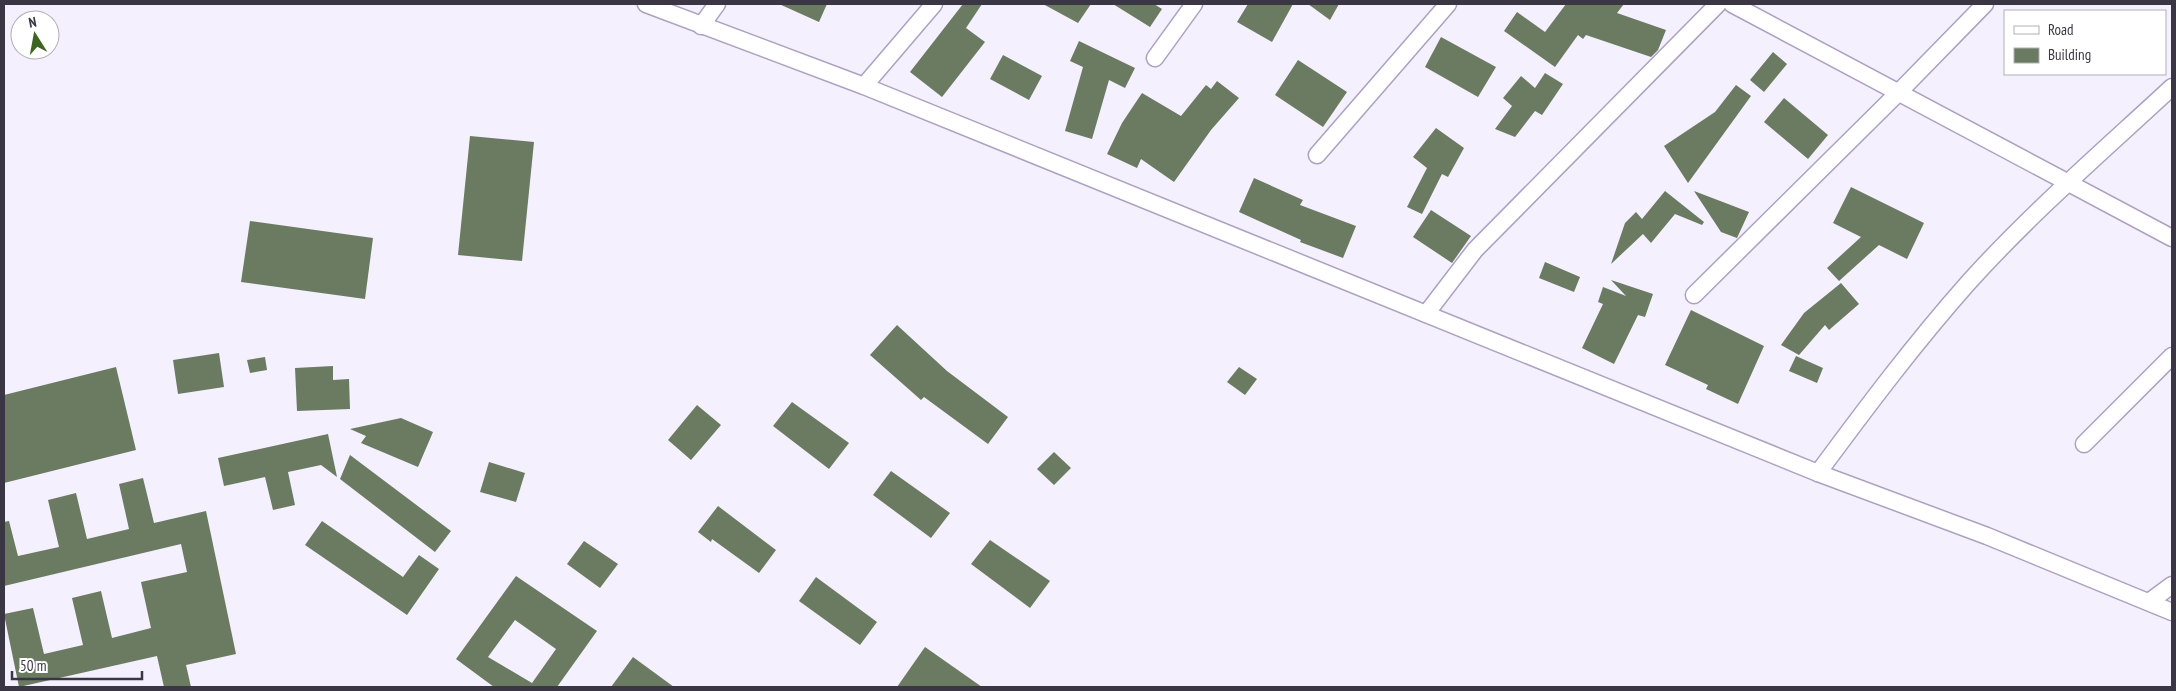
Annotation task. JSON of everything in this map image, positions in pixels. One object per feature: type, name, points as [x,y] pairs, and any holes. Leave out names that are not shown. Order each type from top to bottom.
[{"type":"street","points":[[646,4],[864,86],[1818,473],[1987,536],[2172,612]]},
{"type":"street","points":[[701,26],[717,4]]},
{"type":"street","points":[[864,86],[934,4]]},
{"type":"street","points":[[1155,58],[1194,4]]},
{"type":"street","points":[[1317,155],[1448,4]]},
{"type":"street","points":[[1426,314],[1475,250],[1718,4]]},
{"type":"street","points":[[1732,4],[2172,238]]},
{"type":"street","points":[[1694,295],[1985,4]]},
{"type":"street","points":[[1818,473],[1898,365],[1969,282],[2068,182],[2172,87]]},
{"type":"street","points":[[2084,444],[2172,356]]},
{"type":"street","points":[[2149,602],[2172,585]]},
{"type":"building","points":[[779,4],[827,4],[819,22]]},
{"type":"building","points":[[963,4],[982,4],[966,28],[985,42],[942,97],[910,72]]},
{"type":"building","points":[[1043,4],[1091,4],[1078,23]]},
{"type":"building","points":[[1113,4],[1154,4],[1162,9],[1150,27]]},
{"type":"building","points":[[1248,4],[1293,4],[1272,42],[1237,22]]},
{"type":"building","points":[[1308,4],[1339,4],[1330,20]]},
{"type":"building","points":[[1566,4],[1624,4],[1617,13],[1666,30],[1658,50],[1651,57],[1586,35],[1583,39],[1578,35],[1555,67],[1504,31],[1517,12],[1545,32]]},
{"type":"building","points":[[1441,37],[1496,67],[1478,97],[1425,67]]},
{"type":"building","points":[[1079,41],[1135,68],[1125,88],[1109,80],[1092,139],[1065,131],[1083,67],[1070,61]]},
{"type":"building","points":[[1773,52],[1787,64],[1764,92],[1750,80]]},
{"type":"building","points":[[1003,55],[1042,76],[1029,100],[990,79]]},
{"type":"building","points":[[1298,60],[1347,92],[1323,127],[1275,95]]},
{"type":"building","points":[[1545,73],[1563,84],[1542,115],[1535,111],[1515,137],[1495,129],[1512,106],[1503,98],[1521,76],[1535,88]]},
{"type":"building","points":[[1217,81],[1239,98],[1211,130],[1174,182],[1141,159],[1137,168],[1107,154],[1122,123],[1142,93],[1181,116],[1206,85],[1211,89]]},
{"type":"building","points":[[1736,85],[1751,96],[1688,183],[1664,146],[1715,112]]},
{"type":"building","points":[[1784,98],[1828,135],[1808,159],[1764,122]]},
{"type":"building","points":[[1436,128],[1464,148],[1448,177],[1442,174],[1422,214],[1407,207],[1427,168],[1413,157]]},
{"type":"building","points":[[470,136],[534,142],[522,261],[458,255]]},
{"type":"building","points":[[1254,178],[1303,200],[1300,205],[1356,226],[1343,258],[1300,242],[1301,240],[1239,212]]},
{"type":"building","points":[[1851,187],[1924,223],[1907,259],[1879,245],[1839,281],[1827,268],[1861,237],[1833,223]]},
{"type":"building","points":[[1665,191],[1704,222],[1702,225],[1675,214],[1651,243],[1643,234],[1611,264],[1625,223],[1636,212],[1642,219]]},
{"type":"building","points":[[1694,191],[1749,212],[1737,238],[1721,232]]},
{"type":"building","points":[[1431,210],[1471,236],[1452,263],[1413,237]]},
{"type":"building","points":[[250,221],[373,238],[365,299],[241,282]]},
{"type":"building","points":[[1545,262],[1580,277],[1574,292],[1539,278]]},
{"type":"building","points":[[1611,280],[1653,294],[1645,317],[1638,315],[1614,364],[1582,348],[1603,304],[1598,302],[1603,287],[1626,296]]},
{"type":"building","points":[[1841,283],[1859,304],[1829,330],[1825,325],[1799,355],[1781,345],[1804,313]]},
{"type":"building","points":[[1691,310],[1764,346],[1738,404],[1706,389],[1708,385],[1665,365]]},
{"type":"building","points":[[897,325],[947,371],[1008,417],[988,444],[924,397],[921,400],[870,355]]},
{"type":"building","points":[[219,353],[224,387],[178,394],[173,360]]},
{"type":"building","points":[[1796,356],[1823,368],[1817,383],[1789,371]]},
{"type":"building","points":[[265,357],[267,370],[250,373],[247,360]]},
{"type":"building","points":[[333,366],[333,380],[349,379],[350,409],[297,411],[295,368]]},
{"type":"building","points":[[116,367],[136,450],[4,483],[4,395]]},
{"type":"building","points":[[1239,367],[1257,379],[1245,395],[1227,382]]},
{"type":"building","points":[[792,402],[849,443],[829,469],[773,426]]},
{"type":"building","points":[[697,405],[721,425],[691,460],[668,440]]},
{"type":"building","points":[[401,418],[433,432],[418,467],[361,443],[366,436],[350,429]]},
{"type":"building","points":[[328,434],[337,477],[321,465],[288,472],[295,505],[273,510],[265,477],[224,486],[218,458]]},
{"type":"building","points":[[1054,452],[1071,468],[1054,485],[1037,469]]},
{"type":"building","points":[[350,455],[451,531],[435,552],[340,479]]},
{"type":"building","points":[[489,462],[525,473],[516,502],[480,492]]},
{"type":"building","points":[[891,471],[950,513],[931,538],[873,495]]},
{"type":"building","points":[[143,478],[154,523],[206,511],[236,654],[186,665],[191,687],[164,687],[157,656],[19,687],[4,614],[33,608],[44,654],[83,645],[72,598],[101,591],[112,638],[151,628],[141,582],[187,572],[181,544],[4,586],[4,522],[9,521],[18,556],[59,547],[48,500],[76,493],[87,539],[129,529],[119,484]]},
{"type":"building","points":[[718,506],[776,550],[759,573],[712,539],[711,542],[698,532]]},
{"type":"building","points":[[322,521],[403,577],[419,555],[439,569],[407,615],[305,545]]},
{"type":"building","points":[[990,540],[1050,581],[1030,608],[971,564]]},
{"type":"building","points":[[584,541],[618,564],[600,588],[567,564]]},
{"type":"building","points":[[516,576],[597,631],[557,687],[494,687],[456,659]],"holes":[[[515,620],[556,649],[532,683],[488,657]]]},
{"type":"building","points":[[816,577],[877,622],[860,645],[799,601]]},
{"type":"building","points":[[925,647],[982,687],[897,687]]},
{"type":"building","points":[[633,657],[674,687],[611,687]]}]
